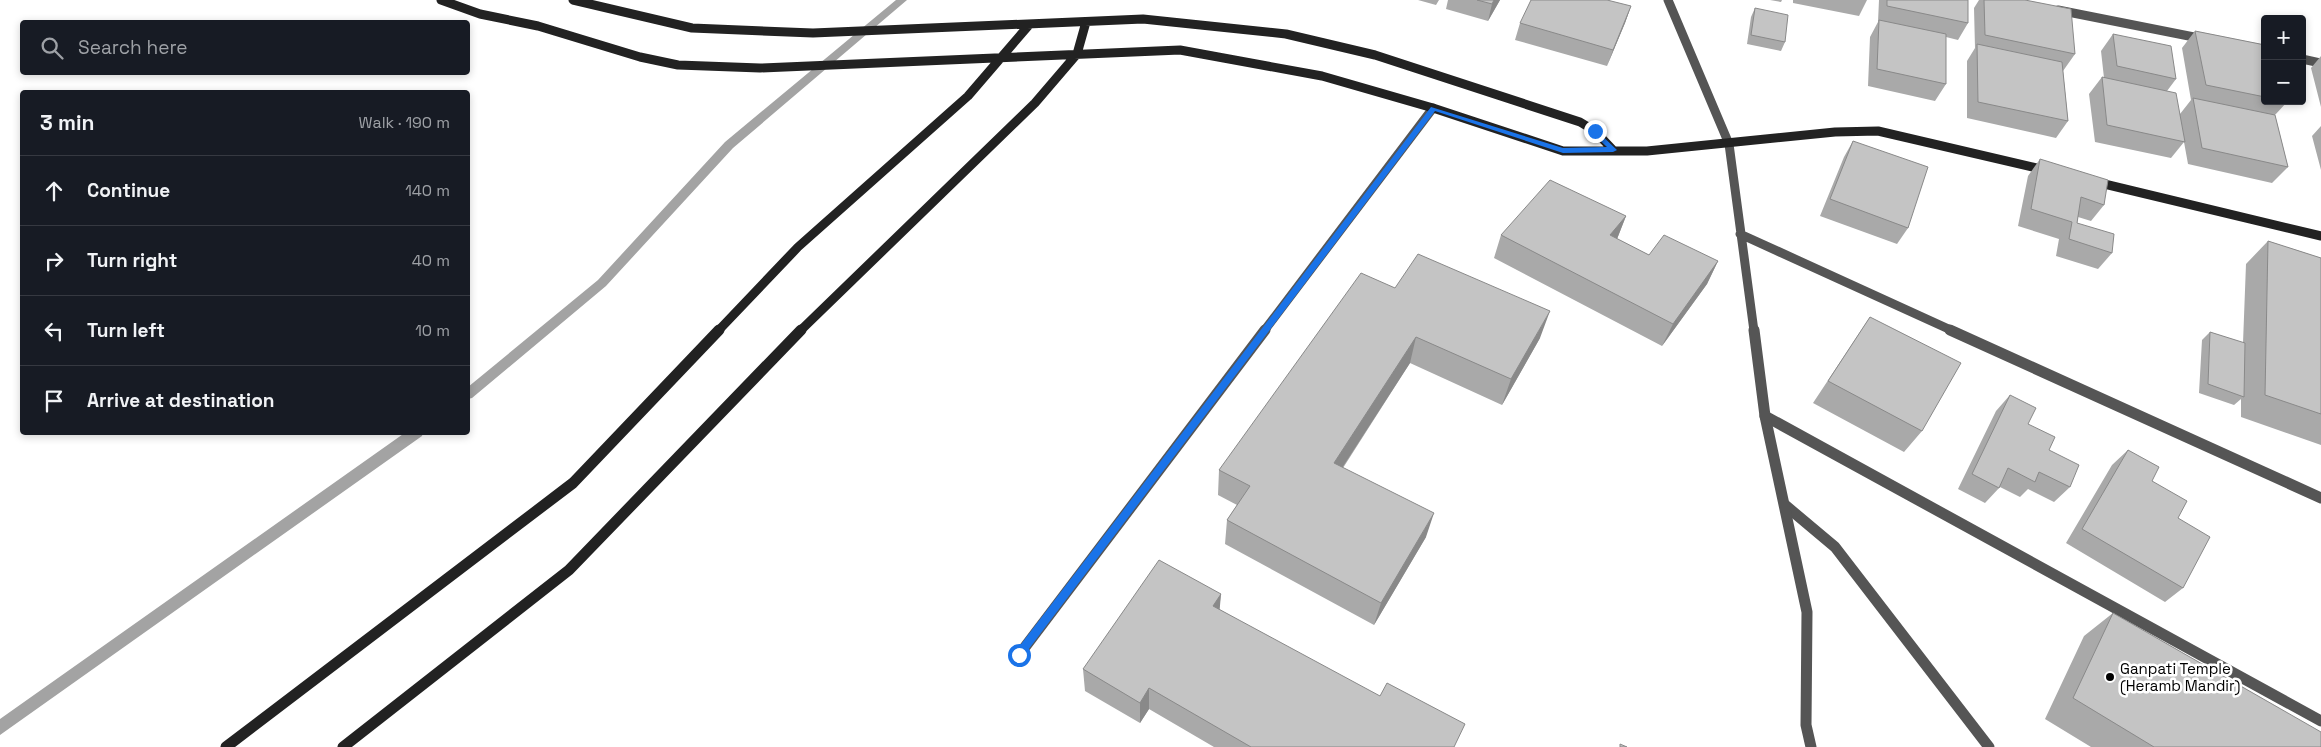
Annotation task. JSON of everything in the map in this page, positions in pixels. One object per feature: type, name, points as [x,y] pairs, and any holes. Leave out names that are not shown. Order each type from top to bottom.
[{"type":"main road","points":[[441,0],[480,14],[538,26],[631,54],[678,65],[760,68],[954,60],[1003,56],[1180,50],[1322,76],[1433,108],[1563,151],[1647,151],[1835,132],[1878,130],[2051,172]]},
{"type":"main road","points":[[573,0],[692,28],[812,33],[1143,19],[1286,34],[1375,55],[1580,122],[1595,131],[1613,150]]},
{"type":"main road","points":[[343,747],[569,570],[771,359],[1034,103],[1077,54],[1086,22]]},
{"type":"main road","points":[[226,747],[573,483],[798,247],[968,96],[1029,25]]},
{"type":"main road","points":[[2090,181],[2321,236]]},
{"type":"street","points":[[1668,0],[1729,144],[1764,416],[1807,612],[1806,725],[1811,747]]},
{"type":"street","points":[[2044,8],[2217,42]]},
{"type":"street","points":[[2306,60],[2321,63]]},
{"type":"street","points":[[1019,655],[1433,108]]},
{"type":"street","points":[[1740,234],[2321,498]]},
{"type":"street","points":[[1764,416],[2321,721]]},
{"type":"street","points":[[1785,505],[1835,546],[1989,747]]},
{"type":"building","points":[[1477,0],[1494,0],[1492,4]]},
{"type":"building","points":[[1531,0],[1607,0],[1631,6],[1613,50],[1520,23]]},
{"type":"building","points":[[1887,0],[1968,0],[1968,23],[1887,6]]},
{"type":"building","points":[[1984,0],[2025,0],[2071,9],[2075,54],[1985,35]]},
{"type":"building","points":[[1755,8],[1788,15],[1785,42],[1751,35]]},
{"type":"building","points":[[1879,20],[1946,34],[1946,84],[1877,69]]},
{"type":"building","points":[[2195,31],[2261,44],[2261,96],[2206,85]]},
{"type":"building","points":[[2113,34],[2171,46],[2176,79],[2117,66]]},
{"type":"building","points":[[1977,44],[2062,62],[2068,121],[1978,102]]},
{"type":"building","points":[[2102,77],[2176,93],[2185,142],[2107,125]]},
{"type":"building","points":[[2193,98],[2275,115],[2288,167],[2202,148]]},
{"type":"building","points":[[1853,141],[1928,167],[1908,228],[1830,199]]},
{"type":"building","points":[[2040,159],[2108,180],[2104,205],[2081,197],[2077,223],[2114,234],[2112,253],[2069,239],[2072,222],[2031,209]]},
{"type":"building","points":[[1550,180],[1626,216],[1610,235],[1649,255],[1664,235],[1718,261],[1673,324],[1501,235]]},
{"type":"building","points":[[2268,241],[2321,258],[2321,414],[2265,395]]},
{"type":"building","points":[[1418,254],[1550,311],[1511,379],[1416,337],[1334,463],[1434,513],[1381,603],[1227,520],[1250,486],[1219,470],[1361,273],[1395,288]]},
{"type":"building","points":[[1870,317],[1961,363],[1922,431],[1828,381]]},
{"type":"building","points":[[2210,332],[2245,343],[2244,397],[2208,384]]},
{"type":"building","points":[[2010,395],[2036,408],[2028,424],[2055,437],[2049,450],[2079,465],[2070,487],[2039,472],[2035,482],[2008,468],[1999,488],[1972,474]]},
{"type":"building","points":[[2128,450],[2159,467],[2152,481],[2187,501],[2178,518],[2210,537],[2183,588],[2082,529]]},
{"type":"building","points":[[1159,560],[1221,594],[1213,606],[1380,696],[1387,683],[1465,724],[1454,747],[1251,747],[1149,688],[1140,703],[1083,669]]},
{"type":"building","points":[[2113,613],[2321,732],[2321,747],[2154,747],[2073,698]]},
{"type":"waterway","points":[[470,392],[602,283],[729,145],[902,0]]},
{"type":"waterway","points":[[0,728],[413,435]]},
{"type":"place","name":"Ganpati Temple (Heramb Mandir)","points":[[2110,677]]},
{"type":"route","points":[[1019,655],[1433,108],[1563,151],[1613,150],[1595,131]]}]
